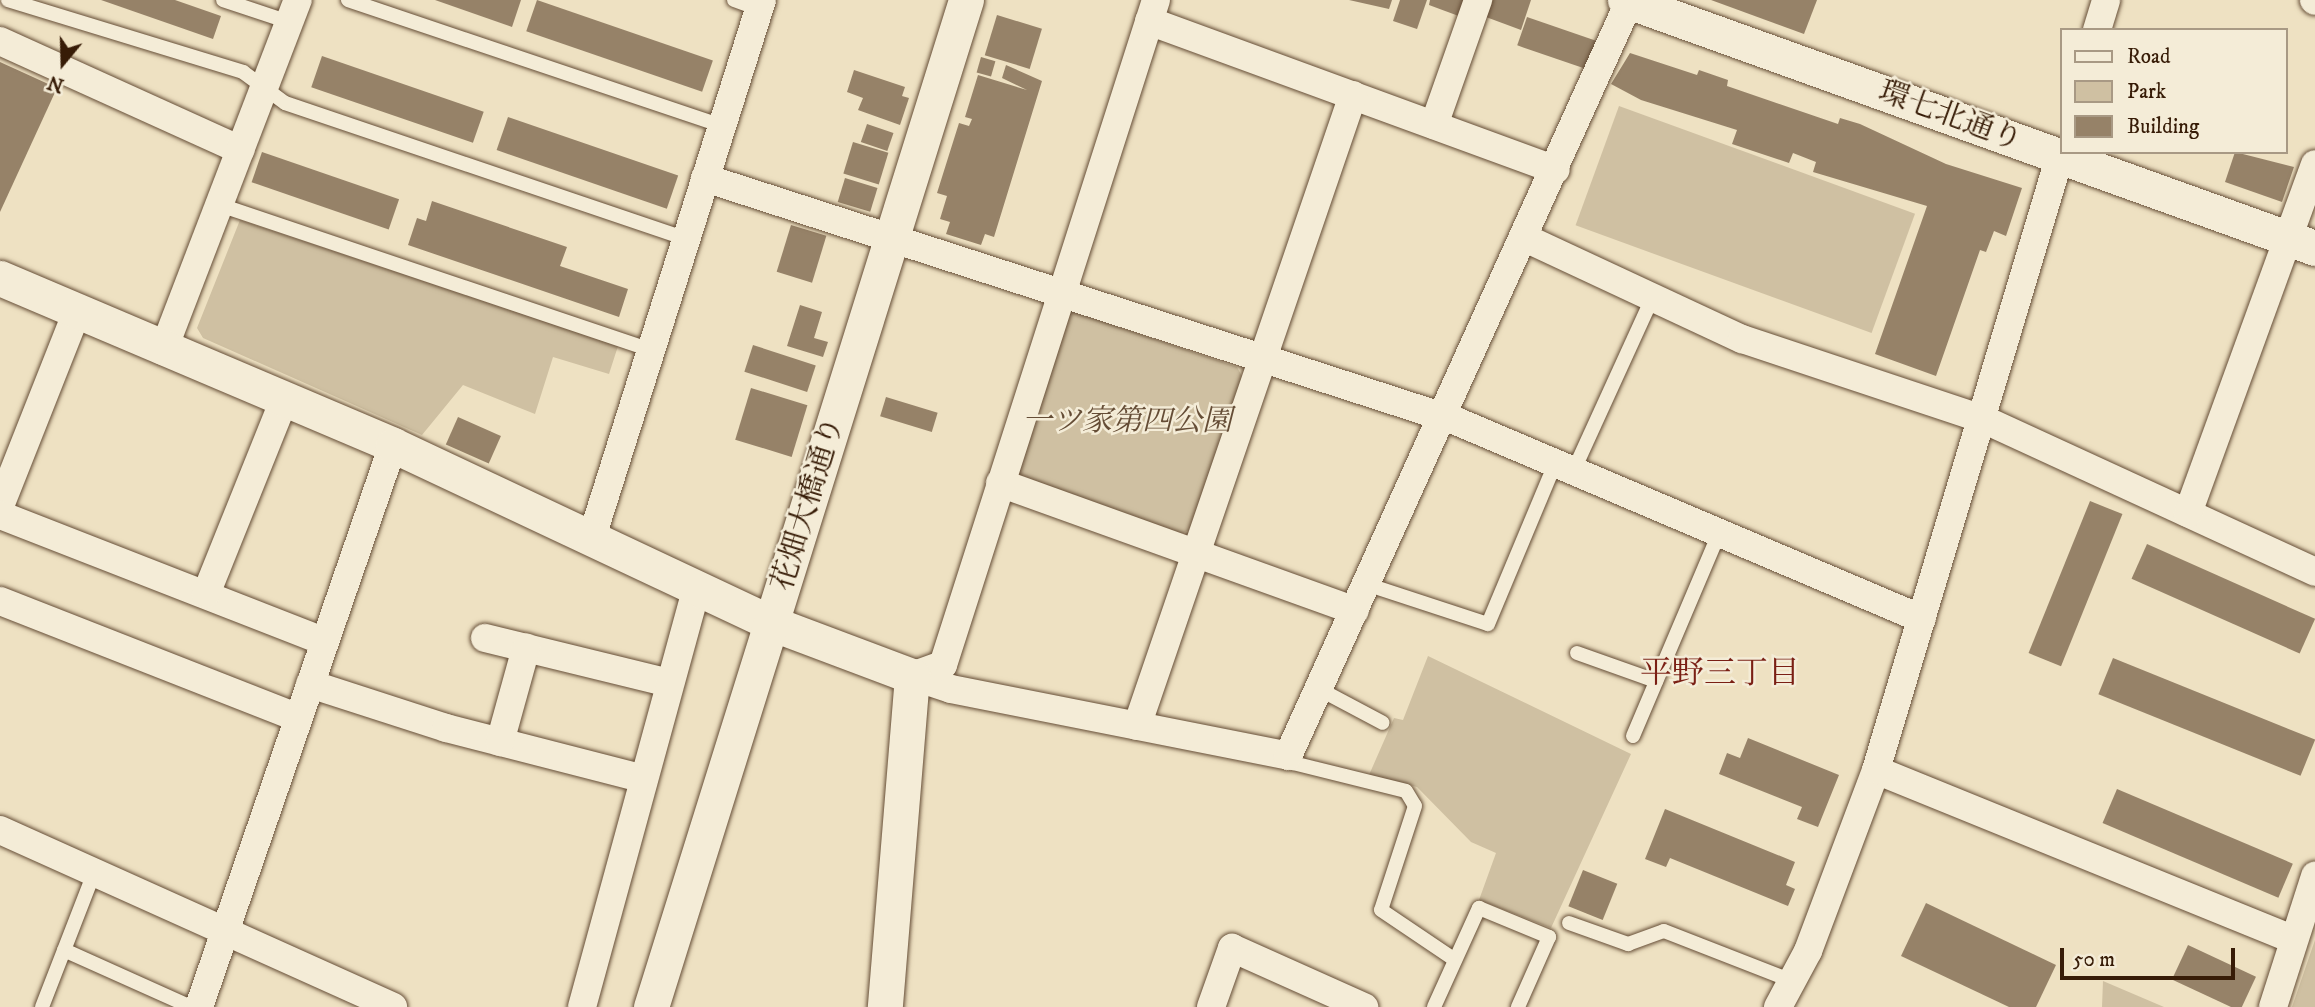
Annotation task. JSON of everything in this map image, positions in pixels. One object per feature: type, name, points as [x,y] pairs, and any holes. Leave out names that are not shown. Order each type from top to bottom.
[{"type":"street","name":"花畑大橋通り","points":[[651,1007],[966,0]]},
{"type":"street","points":[[1434,125],[1478,0]]},
{"type":"street","points":[[2098,28],[2106,0]]},
{"type":"street","points":[[0,278],[163,351],[393,445],[771,623],[912,676],[951,690],[1288,756],[1523,237],[1556,170],[1628,1]]},
{"type":"street","name":"環七北通り","points":[[1628,1],[2060,154]]},
{"type":"street","points":[[591,540],[722,126],[752,3]]},
{"type":"street","points":[[912,676],[943,665],[1153,10],[1353,95],[1556,170]]},
{"type":"street","points":[[163,351],[294,11]]},
{"type":"street","points":[[0,41],[240,150]]},
{"type":"street","points":[[1137,726],[1353,95]]},
{"type":"street","points":[[1778,1007],[1792,981],[1875,770],[1985,420],[2061,154]]},
{"type":"street","name":"環七北通り","points":[[2061,154],[2301,243]]},
{"type":"street","points":[[2188,513],[2301,243],[2315,164]]},
{"type":"street","points":[[705,178],[1261,362],[1442,417],[1922,619]]},
{"type":"street","points":[[1523,237],[1652,299],[1724,326],[1742,339],[1985,420],[2315,572]]},
{"type":"street","points":[[0,506],[76,314]]},
{"type":"street","points":[[206,594],[284,400]]},
{"type":"street","points":[[200,1007],[393,445]]},
{"type":"street","points":[[1000,483],[1355,611]]},
{"type":"street","points":[[0,515],[324,641]]},
{"type":"street","points":[[582,1007],[696,589]]},
{"type":"street","points":[[0,601],[298,718]]},
{"type":"street","points":[[485,638],[670,683]]},
{"type":"street","points":[[500,742],[526,648]]},
{"type":"street","points":[[886,1007],[912,676]]},
{"type":"street","points":[[310,684],[500,742],[644,779]]},
{"type":"street","points":[[1875,770],[2294,940]]},
{"type":"street","points":[[0,830],[393,1007]]},
{"type":"street","points":[[2273,1007],[2315,876]]},
{"type":"street","points":[[1211,1007],[1232,948],[1364,1007]]},
{"type":"lane","points":[[8,0],[243,72],[285,103],[686,239]]},
{"type":"lane","points":[[223,0],[294,11]]},
{"type":"lane","points":[[348,0],[722,126]]},
{"type":"lane","points":[[220,205],[650,350]]},
{"type":"lane","points":[[1366,584],[1488,624],[1564,468],[1652,299]]},
{"type":"lane","points":[[1633,736],[1719,533]]},
{"type":"lane","points":[[1577,653],[1656,681]]},
{"type":"lane","points":[[1319,689],[1383,723]]},
{"type":"lane","points":[[1288,756],[1293,763],[1406,791],[1415,806],[1381,910],[1455,960]]},
{"type":"lane","points":[[41,1007],[94,873]]},
{"type":"lane","points":[[1434,1007],[1479,908],[1549,937],[1518,1007]]},
{"type":"lane","points":[[1569,923],[1628,944],[1664,931],[1792,981]]},
{"type":"lane","points":[[64,950],[191,1007]]},
{"type":"green space","points":[[1619,106],[1915,214],[1872,333],[1576,225]]},
{"type":"green space","points":[[240,220],[618,346],[609,374],[553,357],[535,414],[463,385],[422,435],[203,338],[197,328]]},
{"type":"green space","name":"一ツ家第四公園","points":[[1074,312],[1237,367],[1243,378],[1189,530],[1179,535],[1020,475],[1013,466],[1062,317]]},
{"type":"green space","points":[[1428,656],[1631,754],[1551,928],[1479,900],[1496,853],[1471,842],[1417,787],[1369,775],[1394,718],[1403,720]]},
{"type":"green space","points":[[2315,940],[2315,1007],[2292,1007]]},
{"type":"green space","points":[[2103,981],[2164,1007],[2102,1007]]},
{"type":"building","points":[[101,0],[175,0],[221,16],[213,39]]},
{"type":"building","points":[[435,0],[521,0],[512,27]]},
{"type":"building","points":[[537,0],[713,61],[702,92],[526,31]]},
{"type":"building","points":[[1349,0],[1392,0],[1389,9]]},
{"type":"building","points":[[1400,0],[1427,0],[1417,29],[1393,21]]},
{"type":"building","points":[[1430,0],[1471,0],[1464,18],[1429,5]]},
{"type":"building","points":[[1493,0],[1531,0],[1521,30],[1486,17]]},
{"type":"building","points":[[1711,0],[1817,0],[1804,34]]},
{"type":"building","points":[[997,15],[1042,29],[1030,69],[985,55]]},
{"type":"building","points":[[1527,17],[1599,42],[1589,70],[1517,45]]},
{"type":"building","points":[[1630,53],[1697,75],[1699,70],[1728,80],[1727,86],[1838,124],[1840,118],[1860,124],[1946,164],[2022,188],[2006,236],[1994,231],[1986,252],[1980,250],[1936,376],[1875,354],[1927,206],[1813,172],[1816,162],[1793,153],[1789,163],[1732,144],[1737,130],[1641,100],[1611,84]]},
{"type":"building","points":[[322,56],[484,112],[473,143],[311,87]]},
{"type":"building","points":[[981,57],[995,61],[991,77],[977,72]]},
{"type":"building","points":[[0,62],[57,88],[0,212]]},
{"type":"building","points":[[1006,65],[1042,81],[994,237],[985,234],[981,245],[946,234],[950,222],[940,219],[947,196],[937,193],[959,123],[969,126],[972,119],[965,117],[978,75],[1027,90],[1002,78]]},
{"type":"building","points":[[854,70],[905,87],[902,96],[909,98],[900,125],[858,110],[863,98],[847,92]]},
{"type":"building","points":[[508,117],[678,176],[667,209],[497,150]]},
{"type":"building","points":[[867,124],[893,133],[887,151],[861,142]]},
{"type":"building","points":[[853,142],[888,153],[879,184],[843,174]]},
{"type":"building","points":[[262,152],[399,199],[389,229],[252,182]]},
{"type":"building","points":[[2234,154],[2294,167],[2282,202],[2225,182]]},
{"type":"building","points":[[845,178],[878,188],[870,212],[838,202]]},
{"type":"building","points":[[432,201],[567,247],[560,266],[628,289],[619,317],[408,245],[417,218],[426,221]]},
{"type":"building","points":[[791,225],[826,236],[812,283],[777,272]]},
{"type":"building","points":[[800,305],[822,312],[814,338],[828,342],[823,357],[787,346]]},
{"type":"building","points":[[753,345],[816,365],[807,392],[744,372]]},
{"type":"building","points":[[751,388],[807,405],[792,457],[735,440]]},
{"type":"building","points":[[886,397],[938,413],[932,432],[880,416]]},
{"type":"building","points":[[458,417],[501,436],[489,464],[446,444]]},
{"type":"building","points":[[2090,501],[2122,514],[2061,666],[2029,653]]},
{"type":"building","points":[[2147,544],[2315,619],[2300,654],[2132,579]]},
{"type":"building","points":[[2113,658],[2315,740],[2301,776],[2098,694]]},
{"type":"building","points":[[1748,738],[1839,775],[1818,827],[1797,819],[1802,807],[1719,774],[1727,753],[1740,758]]},
{"type":"building","points":[[2117,789],[2293,864],[2278,898],[2103,823]]},
{"type":"building","points":[[1665,809],[1795,862],[1786,885],[1795,889],[1788,906],[1670,858],[1666,867],[1645,859]]},
{"type":"building","points":[[1583,870],[1617,884],[1603,920],[1568,906]]},
{"type":"building","points":[[1926,903],[2056,965],[2036,1007],[2009,1007],[1901,956]]},
{"type":"building","points":[[2188,945],[2256,977],[2242,1007],[2231,1007],[2172,979]]},
{"type":"district","name":"平野三丁目","points":[[1720,674]]}]
